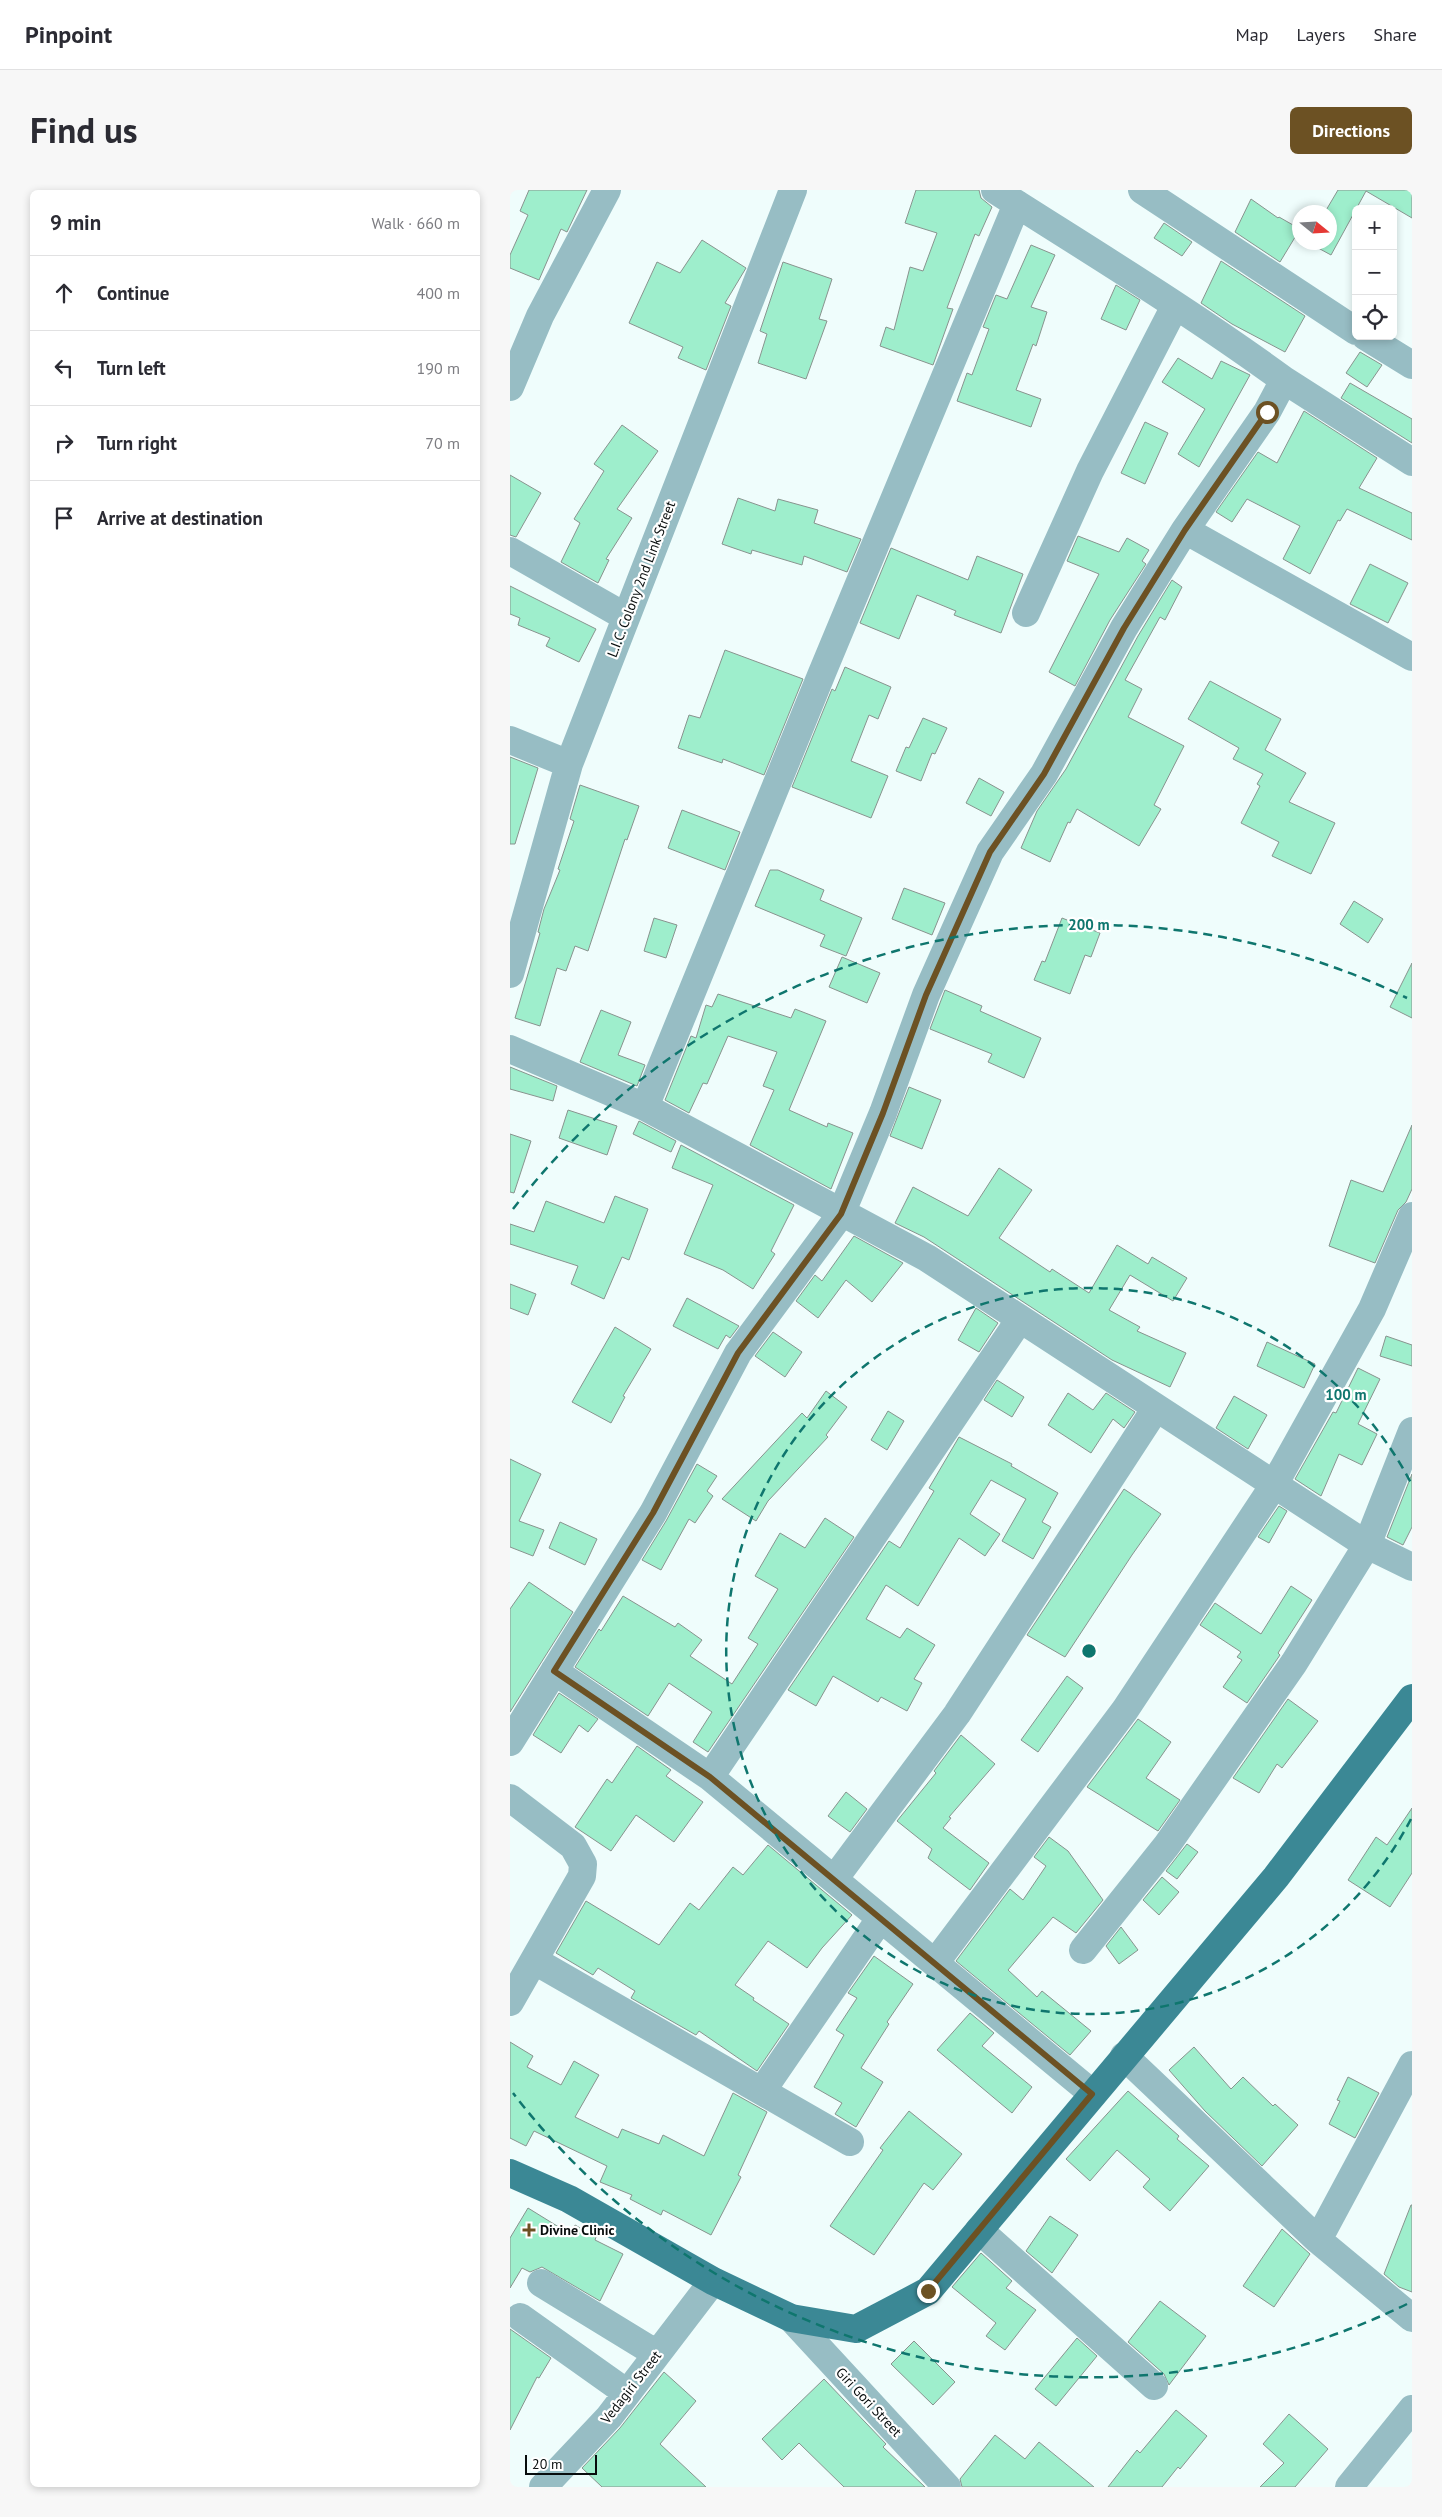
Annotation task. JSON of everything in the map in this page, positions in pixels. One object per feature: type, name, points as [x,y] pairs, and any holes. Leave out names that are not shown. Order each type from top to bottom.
[{"type":"main road","points":[[510,2173],[569,2199],[713,2281],[790,2318],[856,2329],[928,2291],[1276,1877],[1412,1698]]},
{"type":"street","points":[[510,387],[540,316],[607,190]]},
{"type":"street","name":"L.I.C. Colony 2nd Link Street","points":[[510,974],[569,764],[793,190]]},
{"type":"street","points":[[995,190],[1412,462]]},
{"type":"street","points":[[1142,190],[1352,328]]},
{"type":"street","points":[[645,1107],[826,664],[1018,204]]},
{"type":"street","points":[[1026,613],[1090,471],[1175,306]]},
{"type":"street","points":[[1371,340],[1412,365]]},
{"type":"street","points":[[510,1742],[653,1513],[738,1353],[841,1214],[883,1113],[926,995],[990,852],[1044,774],[1124,628],[1185,530],[1267,412],[1284,380]]},
{"type":"street","points":[[1185,530],[1412,657]]},
{"type":"street","points":[[510,551],[626,617]]},
{"type":"street","points":[[510,740],[569,764]]},
{"type":"street","points":[[510,1049],[645,1107],[841,1214],[927,1258],[1274,1485],[1367,1544],[1412,1567]]},
{"type":"street","points":[[935,1963],[1125,1710],[1274,1485],[1372,1309],[1412,1216]]},
{"type":"street","points":[[710,1777],[1020,1319]]},
{"type":"street","points":[[834,1878],[957,1714],[1156,1408]]},
{"type":"street","points":[[1083,1950],[1167,1845],[1294,1663],[1367,1544],[1412,1431]]},
{"type":"street","points":[[554,1671],[710,1777],[1092,2094]]},
{"type":"street","points":[[510,1798],[573,1846],[583,1864],[582,1876],[510,2002]]},
{"type":"street","points":[[762,2091],[880,1920]]},
{"type":"street","points":[[535,1960],[850,2142]]},
{"type":"street","points":[[1124,2056],[1318,2240],[1412,2318]]},
{"type":"street","points":[[1318,2240],[1412,2065]]},
{"type":"street","points":[[978,2230],[1154,2386]]},
{"type":"street","name":"Vedagiri Street","points":[[543,2487],[609,2417],[713,2281]]},
{"type":"street","points":[[541,2283],[657,2354]]},
{"type":"street","points":[[520,2317],[627,2393]]},
{"type":"street","name":"Giri Gori Street","points":[[790,2318],[947,2487]]},
{"type":"street","points":[[1349,2487],[1409,2419]]},
{"type":"building","points":[[529,190],[587,190],[567,232],[561,229],[539,280],[510,268],[510,255],[528,215],[520,211]]},
{"type":"building","points":[[916,190],[979,190],[981,198],[992,207],[979,236],[975,234],[947,308],[953,309],[933,365],[880,346],[886,327],[894,330],[910,267],[923,271],[937,233],[905,223]]},
{"type":"building","points":[[1338,190],[1412,190],[1412,218],[1397,209],[1397,205],[1390,205],[1366,191],[1358,205],[1352,205],[1352,217],[1337,244],[1337,205],[1329,205]]},
{"type":"building","points":[[1251,199],[1278,218],[1292,224],[1292,242],[1280,262],[1235,232]]},
{"type":"building","points":[[1164,223],[1192,242],[1182,256],[1154,238]]},
{"type":"building","points":[[702,240],[746,268],[725,303],[731,306],[706,370],[678,358],[683,347],[629,323],[657,262],[680,273]]},
{"type":"building","points":[[1031,245],[1055,255],[1031,307],[1047,312],[1036,346],[1033,344],[1016,390],[1041,399],[1031,427],[957,401],[967,373],[972,375],[989,329],[983,327],[996,295],[1007,299]]},
{"type":"building","points":[[1322,250],[1334,250],[1331,255]]},
{"type":"building","points":[[1221,261],[1305,316],[1285,352],[1232,324],[1201,303]]},
{"type":"building","points":[[783,262],[832,279],[819,319],[827,321],[806,379],[758,363],[767,334],[760,331]]},
{"type":"building","points":[[1116,285],[1140,300],[1126,330],[1101,319]]},
{"type":"building","points":[[1360,352],[1382,365],[1367,387],[1346,373]]},
{"type":"building","points":[[1178,358],[1212,379],[1221,361],[1250,375],[1199,467],[1178,454],[1205,409],[1162,382]]},
{"type":"building","points":[[1350,383],[1412,419],[1412,443],[1341,398]]},
{"type":"building","points":[[1304,411],[1377,458],[1359,488],[1412,513],[1412,540],[1347,509],[1340,521],[1338,520],[1310,574],[1283,559],[1300,526],[1247,499],[1232,522],[1216,512],[1258,452],[1277,463]]},
{"type":"building","points":[[1145,422],[1168,433],[1145,484],[1121,473]]},
{"type":"building","points":[[622,425],[658,451],[617,509],[632,518],[606,559],[609,560],[598,583],[561,562],[580,523],[574,519],[604,471],[594,464]]},
{"type":"building","points":[[510,475],[541,493],[516,537],[510,535]]},
{"type":"building","points":[[738,498],[775,511],[778,499],[818,510],[814,523],[861,539],[847,572],[804,556],[802,565],[752,550],[751,554],[722,544]]},
{"type":"building","points":[[1078,536],[1119,552],[1127,538],[1149,550],[1142,561],[1146,564],[1110,620],[1075,686],[1049,672],[1099,574],[1067,561]]},
{"type":"building","points":[[891,548],[968,580],[977,556],[1023,574],[1001,633],[954,615],[956,611],[917,595],[899,639],[860,623]]},
{"type":"building","points":[[1370,564],[1408,583],[1388,623],[1350,604]]},
{"type":"building","points":[[1172,580],[1182,587],[1165,620],[1160,617],[1125,680],[1142,689],[1128,717],[1184,746],[1154,805],[1161,809],[1139,846],[1077,809],[1070,823],[1068,822],[1050,862],[1021,848],[1037,811],[1066,769],[1138,636]]},
{"type":"building","points":[[510,586],[596,629],[579,662],[546,646],[550,638],[518,625],[520,618],[510,614]]},
{"type":"building","points":[[725,650],[803,679],[764,775],[723,759],[722,763],[678,748],[689,715],[700,718]]},
{"type":"building","points":[[845,667],[891,687],[878,719],[869,715],[851,761],[888,776],[871,818],[792,787],[832,689],[835,691]]},
{"type":"building","points":[[1210,681],[1281,719],[1265,750],[1306,773],[1289,802],[1335,823],[1311,874],[1272,856],[1279,842],[1241,823],[1260,786],[1257,784],[1263,774],[1233,759],[1239,748],[1188,719]]},
{"type":"building","points":[[923,718],[947,728],[935,754],[932,753],[921,781],[896,771],[906,747],[909,748]]},
{"type":"building","points":[[510,757],[538,768],[515,844],[510,844]]},
{"type":"building","points":[[979,778],[1004,792],[991,816],[966,803]]},
{"type":"building","points":[[580,785],[639,806],[627,840],[625,839],[588,951],[575,946],[566,971],[557,968],[540,1026],[515,1018],[540,933],[538,932],[544,909],[560,870],[558,869],[574,821],[570,819]]},
{"type":"building","points":[[682,810],[740,832],[725,870],[668,848]]},
{"type":"building","points":[[770,870],[778,870],[824,890],[820,900],[862,918],[846,956],[820,946],[825,935],[755,906]]},
{"type":"building","points":[[904,888],[945,903],[932,935],[892,919]]},
{"type":"building","points":[[1354,901],[1383,919],[1368,943],[1340,924]]},
{"type":"building","points":[[654,918],[677,925],[666,958],[644,951]]},
{"type":"building","points":[[1062,918],[1100,933],[1091,957],[1085,955],[1070,994],[1034,980],[1042,961],[1045,962]]},
{"type":"building","points":[[842,957],[880,973],[867,1003],[829,987]]},
{"type":"building","points":[[1412,963],[1412,1018],[1390,1007]]},
{"type":"building","points":[[945,990],[982,1006],[980,1011],[1041,1038],[1024,1078],[988,1062],[992,1054],[930,1029]]},
{"type":"building","points":[[718,994],[791,1018],[795,1009],[826,1021],[789,1110],[827,1127],[828,1123],[853,1133],[831,1189],[750,1145],[774,1090],[763,1086],[777,1052],[728,1036],[707,1084],[703,1083],[689,1113],[665,1100],[691,1036],[696,1038],[706,1005],[712,1007]]},
{"type":"building","points":[[601,1010],[631,1022],[618,1055],[645,1065],[637,1086],[580,1062]]},
{"type":"building","points":[[510,1067],[557,1086],[553,1101],[510,1089]]},
{"type":"building","points":[[909,1087],[941,1100],[922,1149],[890,1136]]},
{"type":"building","points":[[568,1110],[617,1126],[607,1155],[559,1138]]},
{"type":"building","points":[[639,1121],[676,1141],[671,1152],[633,1134]]},
{"type":"building","points":[[1412,1125],[1412,1189],[1406,1202],[1398,1210],[1375,1263],[1329,1246],[1351,1180],[1383,1192]]},
{"type":"building","points":[[510,1134],[531,1141],[514,1193],[510,1192]]},
{"type":"building","points":[[681,1145],[794,1205],[771,1251],[775,1254],[753,1289],[723,1270],[684,1254],[713,1185],[672,1168]]},
{"type":"building","points":[[999,1168],[1032,1190],[999,1238],[1050,1272],[1052,1269],[1089,1293],[1117,1245],[1148,1264],[1152,1257],[1187,1278],[1173,1301],[1130,1275],[1109,1310],[1140,1327],[1137,1331],[1186,1353],[1170,1387],[1112,1360],[924,1237],[895,1223],[913,1187],[968,1216]]},
{"type":"building","points":[[615,1196],[648,1209],[629,1260],[622,1257],[604,1299],[571,1284],[578,1266],[510,1244],[510,1224],[534,1232],[546,1201],[604,1223]]},
{"type":"building","points":[[854,1236],[903,1263],[872,1302],[846,1280],[818,1318],[796,1301],[815,1275],[822,1281]]},
{"type":"building","points":[[510,1284],[536,1294],[528,1315],[510,1308]]},
{"type":"building","points":[[687,1298],[739,1326],[730,1338],[726,1335],[718,1349],[673,1326]]},
{"type":"building","points":[[976,1308],[998,1323],[979,1352],[958,1340]]},
{"type":"building","points":[[615,1327],[651,1349],[623,1396],[625,1397],[611,1423],[572,1402]]},
{"type":"building","points":[[773,1332],[802,1352],[785,1377],[755,1356]]},
{"type":"building","points":[[1386,1336],[1412,1345],[1412,1366],[1380,1356]]},
{"type":"building","points":[[1267,1342],[1315,1364],[1304,1388],[1257,1366]]},
{"type":"building","points":[[1358,1368],[1380,1379],[1358,1424],[1377,1434],[1362,1465],[1339,1454],[1321,1496],[1295,1479],[1333,1412],[1336,1413]]},
{"type":"building","points":[[997,1380],[1024,1397],[1012,1417],[984,1400]]},
{"type":"building","points":[[826,1391],[847,1407],[826,1435],[828,1437],[768,1501],[756,1521],[722,1499],[802,1413],[807,1418]]},
{"type":"building","points":[[1068,1393],[1093,1410],[1106,1393],[1135,1412],[1124,1428],[1113,1419],[1091,1453],[1048,1425]]},
{"type":"building","points":[[1234,1396],[1267,1415],[1248,1449],[1216,1428]]},
{"type":"building","points":[[888,1411],[904,1421],[887,1450],[871,1440]]},
{"type":"building","points":[[959,1437],[1012,1464],[1011,1466],[1058,1493],[1042,1522],[1051,1527],[1033,1559],[1002,1541],[1026,1499],[991,1480],[970,1514],[1000,1534],[985,1556],[959,1538],[918,1606],[886,1585],[866,1619],[900,1638],[907,1628],[935,1645],[914,1679],[922,1683],[907,1711],[881,1697],[878,1702],[833,1676],[816,1706],[788,1690],[889,1541],[900,1548],[934,1491],[929,1488]]},
{"type":"building","points":[[510,1459],[541,1474],[519,1521],[544,1530],[533,1556],[510,1547]]},
{"type":"building","points":[[697,1464],[717,1476],[707,1491],[713,1496],[695,1523],[689,1519],[661,1570],[642,1560]]},
{"type":"building","points":[[1412,1474],[1412,1527],[1403,1545],[1387,1537]]},
{"type":"building","points":[[1124,1489],[1161,1514],[1065,1657],[1027,1635]]},
{"type":"building","points":[[1279,1506],[1287,1511],[1269,1543],[1258,1537]]},
{"type":"building","points":[[825,1518],[854,1537],[708,1752],[693,1742],[712,1712],[669,1683],[648,1716],[575,1667],[623,1596],[675,1627],[678,1623],[702,1640],[690,1656],[732,1684],[758,1644],[748,1638],[778,1589],[755,1576],[780,1533],[805,1548]]},
{"type":"building","points":[[560,1522],[597,1539],[585,1565],[549,1548]]},
{"type":"building","points":[[529,1582],[573,1612],[510,1712],[510,1609]]},
{"type":"building","points":[[1291,1586],[1312,1600],[1278,1653],[1280,1655],[1247,1703],[1223,1687],[1242,1660],[1237,1657],[1241,1652],[1200,1625],[1215,1603],[1261,1634]]},
{"type":"building","points":[[1067,1676],[1083,1688],[1038,1752],[1021,1740]]},
{"type":"building","points":[[559,1693],[598,1719],[588,1732],[579,1725],[561,1753],[533,1735]]},
{"type":"building","points":[[1288,1699],[1318,1721],[1282,1768],[1277,1764],[1259,1793],[1233,1778]]},
{"type":"building","points":[[1138,1719],[1171,1742],[1146,1778],[1180,1800],[1158,1831],[1087,1787]]},
{"type":"building","points":[[961,1735],[995,1764],[949,1817],[951,1818],[943,1828],[989,1863],[970,1890],[928,1858],[932,1849],[897,1821],[936,1773],[934,1771]]},
{"type":"building","points":[[637,1746],[671,1770],[666,1776],[703,1802],[674,1842],[636,1815],[611,1851],[575,1827],[607,1779],[612,1783]]},
{"type":"building","points":[[846,1792],[867,1809],[850,1832],[828,1816]]},
{"type":"building","points":[[1412,1808],[1412,1873],[1390,1907],[1348,1880],[1376,1837],[1387,1845]]},
{"type":"building","points":[[1049,1837],[1068,1851],[1103,1900],[1076,1933],[1053,1917],[1008,1970],[1037,1997],[1042,1991],[1091,2031],[1070,2055],[956,1961],[1010,1889],[1023,1900],[1046,1866],[1034,1857]]},
{"type":"building","points":[[1187,1844],[1198,1852],[1177,1879],[1166,1871]]},
{"type":"building","points":[[768,1845],[852,1915],[822,1948],[807,1968],[768,1941],[735,1985],[754,1998],[753,2000],[789,2024],[757,2071],[699,2031],[696,2035],[631,1998],[635,1991],[598,1968],[593,1975],[556,1953],[586,1901],[659,1945],[690,1903],[699,1910],[733,1867],[743,1875]]},
{"type":"building","points":[[1162,1877],[1179,1892],[1159,1915],[1143,1900]]},
{"type":"building","points":[[1121,1927],[1138,1950],[1119,1964],[1106,1946]]},
{"type":"building","points":[[874,1956],[913,1984],[887,2022],[889,2024],[861,2068],[883,2082],[856,2127],[835,2114],[842,2103],[814,2087],[844,2035],[836,2030],[857,1998],[848,1993]]},
{"type":"building","points":[[970,2013],[994,2033],[982,2046],[1032,2087],[1012,2113],[937,2050]]},
{"type":"building","points":[[510,2042],[533,2056],[527,2067],[561,2085],[574,2061],[599,2075],[575,2117],[618,2138],[622,2129],[659,2144],[663,2135],[704,2156],[733,2093],[767,2112],[738,2175],[741,2177],[711,2235],[663,2210],[661,2215],[630,2199],[632,2195],[600,2182],[607,2166],[534,2131],[526,2146],[510,2138]]},
{"type":"building","points":[[1194,2047],[1231,2089],[1243,2077],[1273,2106],[1275,2104],[1298,2125],[1262,2166],[1205,2111],[1169,2070]]},
{"type":"building","points":[[1348,2077],[1379,2093],[1355,2138],[1329,2124],[1340,2101],[1337,2100]]},
{"type":"building","points":[[1128,2091],[1179,2136],[1177,2139],[1209,2166],[1170,2211],[1143,2187],[1150,2179],[1117,2150],[1090,2181],[1066,2159]]},
{"type":"building","points":[[909,2111],[962,2154],[933,2190],[924,2183],[874,2255],[830,2226],[883,2150],[880,2148]]},
{"type":"building","points":[[1411,2205],[1412,2292],[1399,2287],[1384,2274]]},
{"type":"building","points":[[528,2208],[570,2234],[575,2225],[596,2237],[595,2240],[623,2254],[600,2301],[542,2267],[530,2272],[522,2268],[510,2288],[510,2238]]},
{"type":"building","points":[[1050,2216],[1078,2235],[1052,2273],[1026,2251]]},
{"type":"building","points":[[1282,2229],[1310,2254],[1274,2307],[1243,2286]]},
{"type":"building","points":[[981,2253],[1012,2281],[1006,2288],[1036,2310],[1005,2350],[986,2336],[996,2323],[952,2287]]},
{"type":"building","points":[[1160,2301],[1206,2336],[1169,2385],[1164,2374],[1128,2342]]},
{"type":"building","points":[[510,2329],[551,2358],[539,2378],[537,2377],[510,2430]]},
{"type":"building","points":[[1077,2338],[1097,2356],[1056,2406],[1035,2389]]},
{"type":"building","points":[[914,2341],[955,2382],[933,2405],[891,2364]]},
{"type":"building","points":[[664,2372],[696,2401],[660,2444],[706,2487],[602,2487],[582,2468],[620,2428]]},
{"type":"building","points":[[824,2379],[886,2444],[883,2447],[925,2487],[844,2487],[799,2443],[782,2460],[762,2439]]},
{"type":"building","points":[[1176,2410],[1207,2436],[1180,2469],[1178,2467],[1162,2487],[1108,2487],[1137,2450],[1140,2453]]},
{"type":"building","points":[[1289,2414],[1328,2449],[1295,2487],[1260,2487],[1284,2463],[1263,2444]]},
{"type":"building","points":[[995,2435],[1025,2459],[1039,2442],[1094,2487],[962,2487],[960,2479]]},
{"type":"place","name":"Divine Clinic","points":[[529,2230]]},
{"type":"route","points":[[928,2291],[1092,2094],[710,1777],[554,1671],[653,1513],[738,1353],[841,1214],[883,1113],[926,995],[990,852],[1044,774],[1124,628],[1185,530],[1267,412]]}]
